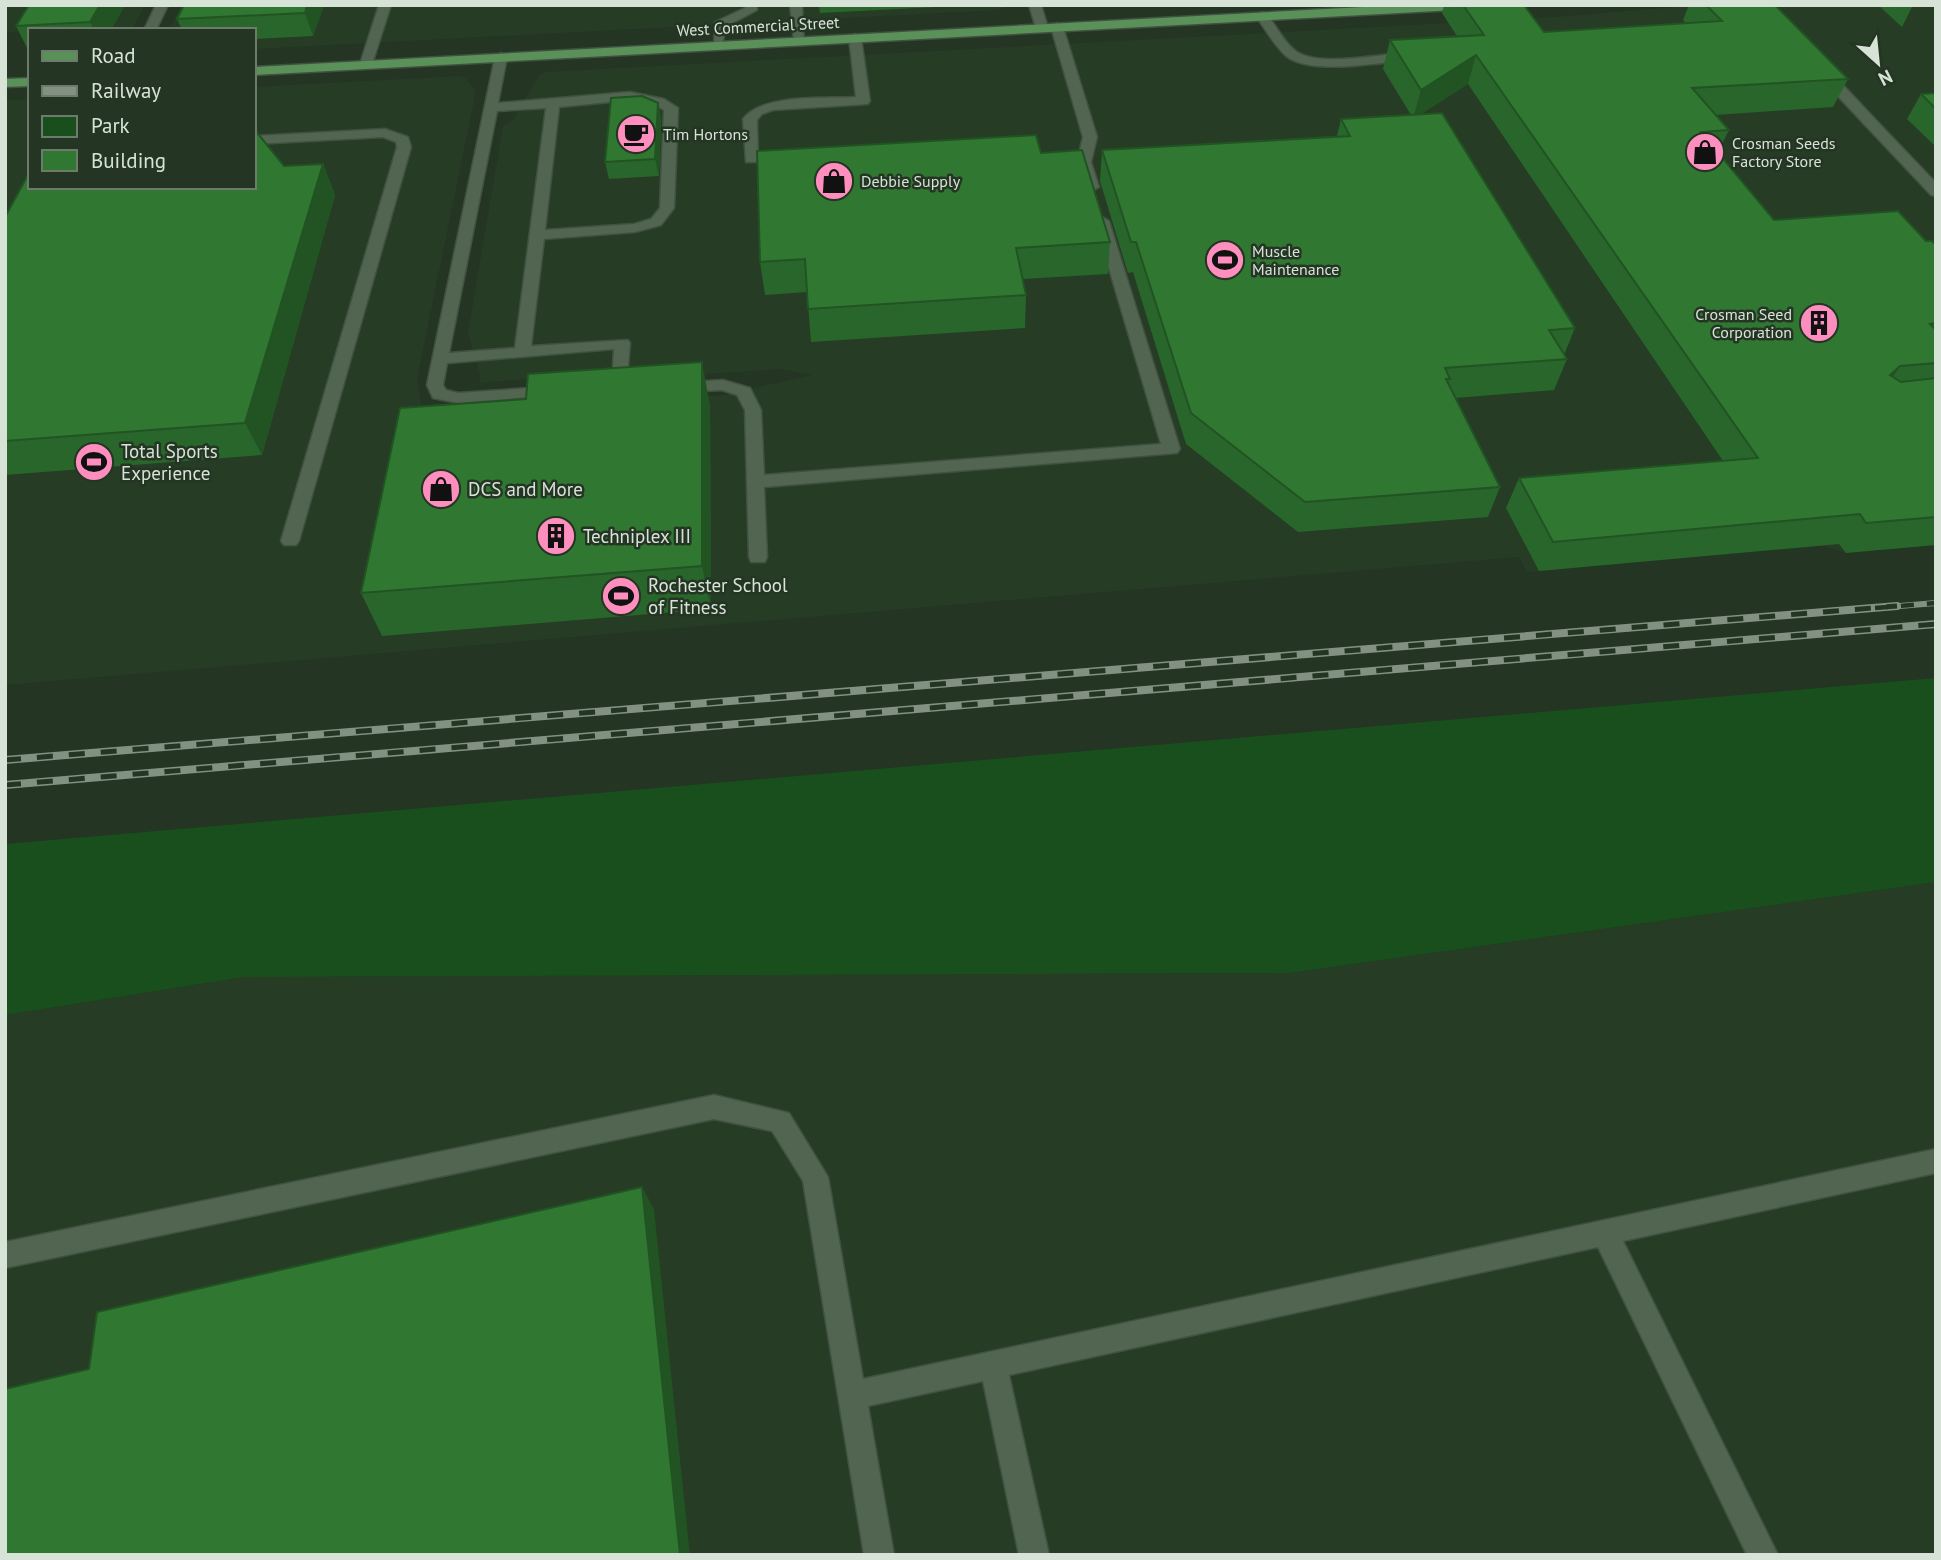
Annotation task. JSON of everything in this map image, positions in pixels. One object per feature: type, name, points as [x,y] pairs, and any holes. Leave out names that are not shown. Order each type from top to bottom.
[{"type":"main road","name":"West Commercial Street","points":[[256,71],[1473,5]]},
{"type":"main road","points":[[5,83],[28,82]]},
{"type":"street","points":[[151,28],[162,5]]},
{"type":"street","points":[[366,64],[384,5]]},
{"type":"street","points":[[719,45],[719,25],[751,10],[751,5]]},
{"type":"street","points":[[796,5],[800,41]]},
{"type":"street","points":[[1035,5],[1042,28]]},
{"type":"street","points":[[1262,16],[1291,54],[1301,60],[1420,55]]},
{"type":"street","points":[[755,482],[1171,449],[1084,162],[1090,137],[1057,27]]},
{"type":"street","points":[[751,159],[750,119],[757,111],[771,106],[863,101],[855,38]]},
{"type":"street","points":[[501,57],[435,385],[439,394],[458,398],[566,389]]},
{"type":"street","points":[[1816,65],[1936,192]]},
{"type":"street","points":[[491,107],[637,97],[660,100],[671,108],[667,208],[656,222],[635,228],[537,234]]},
{"type":"street","points":[[522,352],[553,104]]},
{"type":"street","points":[[256,141],[385,133],[402,141],[404,147],[290,541]]},
{"type":"street","points":[[441,359],[622,344],[614,385],[642,386]]},
{"type":"street","points":[[663,388],[723,385],[744,392],[753,410],[758,557]]},
{"type":"street","points":[[5,1255],[714,1107],[780,1121],[815,1177],[880,1555]]},
{"type":"street","points":[[852,1395],[1936,1161]]},
{"type":"street","points":[[1605,1232],[1763,1555]]},
{"type":"street","points":[[993,1364],[1034,1555]]},
{"type":"shaded area","points":[[5,5],[145,5],[133,28],[28,28],[28,30],[5,33]]},
{"type":"shaded area","points":[[181,5],[1010,5],[998,10],[256,49],[256,28],[171,28]]},
{"type":"shaded area","points":[[1699,5],[1936,5],[1936,545],[1846,553],[1824,546],[1527,572],[1519,557],[5,685],[5,100],[28,99],[28,189],[256,189],[256,87],[460,76],[466,79],[476,91],[417,379],[423,417],[724,395],[812,375],[782,369],[676,376],[593,373],[480,383],[480,374],[468,333],[503,126],[513,120],[539,75],[546,72],[1542,18]]},
{"type":"shaded area","points":[[1936,882],[1936,1555],[5,1555],[5,1015],[244,977],[1289,973]]},
{"type":"green space","points":[[1936,678],[1936,882],[1289,973],[244,977],[5,1015],[5,844]]},
{"type":"building","points":[[29,5],[100,5],[90,22],[16,26]]},
{"type":"building","points":[[184,5],[307,5],[305,13],[177,19]]},
{"type":"building","points":[[1463,5],[1524,5],[1544,32],[1722,21],[1706,5],[1775,5],[1848,79],[1692,88],[1729,130],[1701,132],[1774,220],[1898,211],[1926,241],[1932,241],[1936,245],[1936,323],[1930,324],[1936,330],[1936,363],[1900,366],[1890,375],[1901,382],[1936,378],[1936,517],[1866,523],[1860,514],[1553,542],[1519,478],[1758,458],[1476,55],[1421,90],[1390,40],[1484,35]]},
{"type":"building","points":[[1936,93],[1936,109],[1921,94]]},
{"type":"building","name":"Tim Hortons","points":[[642,96],[658,103],[655,159],[605,162],[611,98]]},
{"type":"building","points":[[1442,113],[1575,328],[1549,330],[1567,359],[1445,368],[1450,379],[1446,379],[1500,487],[1305,502],[1191,413],[1136,242],[1131,242],[1102,150],[1350,136],[1341,119]]},
{"type":"building","points":[[256,131],[284,166],[323,164],[245,423],[5,441],[5,217],[28,175],[28,189],[256,189]]},
{"type":"building","points":[[1036,135],[1041,153],[1082,150],[1110,242],[1016,248],[1026,295],[808,309],[805,259],[760,262],[757,151]]},
{"type":"building","name":"Techniplex III","points":[[702,362],[702,566],[361,593],[400,408],[526,399],[528,374]]},
{"type":"building","points":[[642,1187],[680,1555],[5,1555],[5,1389],[89,1369],[97,1312]]},
{"type":"railway","points":[[1875,608],[1936,603]]},
{"type":"railway","points":[[5,760],[1897,606]]},
{"type":"railway","points":[[5,785],[1936,624]]},
{"type":"place","name":"Tim Hortons","points":[[636,134]]},
{"type":"place","name":"Crosman Seeds Factory Store","points":[[1705,152]]},
{"type":"place","name":"Debbie Supply","points":[[834,181]]},
{"type":"place","name":"Muscle Maintenance","points":[[1225,260]]},
{"type":"place","name":"Crosman Seed Corporation","points":[[1819,323]]},
{"type":"place","name":"Total Sports Experience","points":[[94,462]]},
{"type":"place","name":"DCS and More","points":[[441,489]]},
{"type":"place","name":"Techniplex III","points":[[556,536]]},
{"type":"place","name":"Rochester School of Fitness","points":[[621,596]]}]
